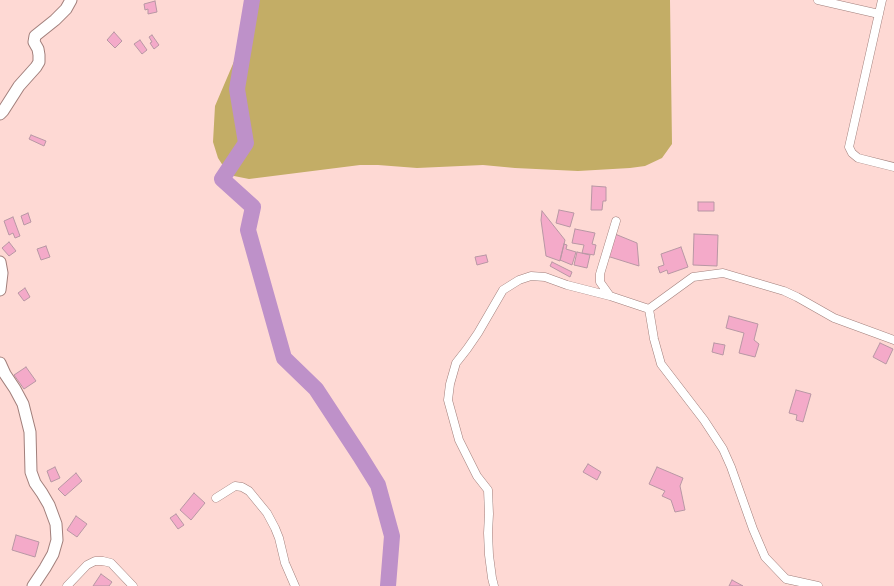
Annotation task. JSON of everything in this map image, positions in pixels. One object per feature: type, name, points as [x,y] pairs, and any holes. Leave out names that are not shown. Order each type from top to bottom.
[{"type":"street","points":[[0,114],[19,86],[36,68],[39,62],[38,49],[34,42],[35,36],[66,9],[71,0]]},
{"type":"street","points":[[818,0],[879,14]]},
{"type":"street","points":[[882,0],[849,147],[858,158],[894,167]]},
{"type":"street","points":[[610,296],[600,282],[600,274],[616,221]]},
{"type":"street","points":[[0,262],[2,274],[0,290]]},
{"type":"street","points":[[649,309],[693,277],[722,274],[784,291],[797,296],[834,318],[894,340]]},
{"type":"street","points":[[494,586],[489,556],[488,490],[477,476],[460,440],[448,400],[456,363],[468,349],[503,290],[519,280],[531,276],[545,277],[649,309]]},
{"type":"street","points":[[649,309],[654,339],[662,364],[723,449],[765,557],[786,578],[818,586]]},
{"type":"street","points":[[0,363],[23,404],[30,432],[31,472],[35,483],[49,505],[56,524],[56,540],[53,554],[33,586]]},
{"type":"street","points":[[216,498],[235,486],[249,491],[267,513],[275,528],[285,563],[295,586]]},
{"type":"street","points":[[67,586],[87,565],[95,561],[104,561],[111,563],[133,586]]},
{"type":"shaded area","points":[[257,0],[670,0],[672,144],[662,158],[645,166],[630,168],[578,171],[483,165],[417,168],[360,165],[249,179],[234,176],[227,172],[218,158],[213,142],[215,106],[253,17]]},
{"type":"building","points":[[155,1],[157,12],[148,14],[148,9],[145,10],[144,4]]},
{"type":"building","points":[[114,32],[122,41],[115,48],[107,40]]},
{"type":"building","points":[[152,35],[159,45],[154,49],[149,37]]},
{"type":"building","points":[[140,40],[147,50],[142,54],[134,44]]},
{"type":"building","points":[[31,135],[46,141],[44,146],[29,139]]},
{"type":"building","points":[[592,186],[606,187],[606,201],[603,201],[602,210],[591,210]]},
{"type":"building","points":[[698,202],[714,202],[714,211],[698,211]]},
{"type":"building","points":[[559,210],[574,213],[570,227],[556,223]]},
{"type":"building","points":[[542,211],[565,240],[560,261],[546,256],[541,220]]},
{"type":"building","points":[[28,213],[31,222],[24,225],[21,216]]},
{"type":"building","points":[[13,217],[20,236],[15,238],[13,233],[9,235],[4,221]]},
{"type":"building","points":[[575,229],[595,233],[592,244],[596,245],[594,255],[582,253],[584,245],[572,243]]},
{"type":"building","points":[[615,234],[637,243],[639,266],[607,256]]},
{"type":"building","points":[[694,234],[718,235],[717,266],[693,265]]},
{"type":"building","points":[[9,242],[16,251],[9,256],[2,248]]},
{"type":"building","points":[[564,244],[567,245],[566,249],[576,252],[572,265],[560,260]]},
{"type":"building","points":[[46,246],[50,257],[41,260],[37,249]]},
{"type":"building","points":[[681,247],[688,267],[668,274],[667,270],[660,273],[658,267],[664,265],[661,254]]},
{"type":"building","points":[[577,252],[590,255],[587,268],[574,265]]},
{"type":"building","points":[[486,255],[488,262],[477,265],[475,257]]},
{"type":"building","points":[[552,262],[572,272],[570,277],[550,266]]},
{"type":"building","points":[[25,288],[30,297],[24,301],[18,293]]},
{"type":"building","points":[[729,316],[758,324],[754,340],[759,344],[755,357],[739,353],[744,333],[726,328]]},
{"type":"building","points":[[714,343],[725,345],[723,355],[712,352]]},
{"type":"building","points":[[880,343],[893,349],[886,364],[873,357]]},
{"type":"building","points":[[26,367],[36,381],[24,389],[14,375]]},
{"type":"building","points":[[796,390],[811,394],[803,422],[796,420],[797,415],[789,413]]},
{"type":"building","points":[[588,464],[601,472],[597,480],[583,472]]},
{"type":"building","points":[[55,467],[60,478],[51,482],[47,471]]},
{"type":"building","points":[[657,467],[683,478],[680,486],[685,510],[675,512],[671,500],[662,496],[665,491],[649,484]]},
{"type":"building","points":[[76,473],[82,481],[65,496],[58,489]]},
{"type":"building","points":[[194,493],[205,503],[191,520],[180,510]]},
{"type":"building","points":[[176,514],[184,525],[178,529],[170,518]]},
{"type":"building","points":[[76,516],[87,524],[77,537],[67,530]]},
{"type":"building","points":[[16,535],[39,542],[35,557],[12,550]]},
{"type":"building","points":[[101,574],[112,582],[109,586],[93,586]]},
{"type":"building","points":[[732,580],[743,586],[729,586]]},
{"type":"waterway","points":[[252,0],[237,89],[246,143],[222,179],[253,207],[248,230],[284,358],[316,389],[378,485],[392,536],[388,586]]}]
